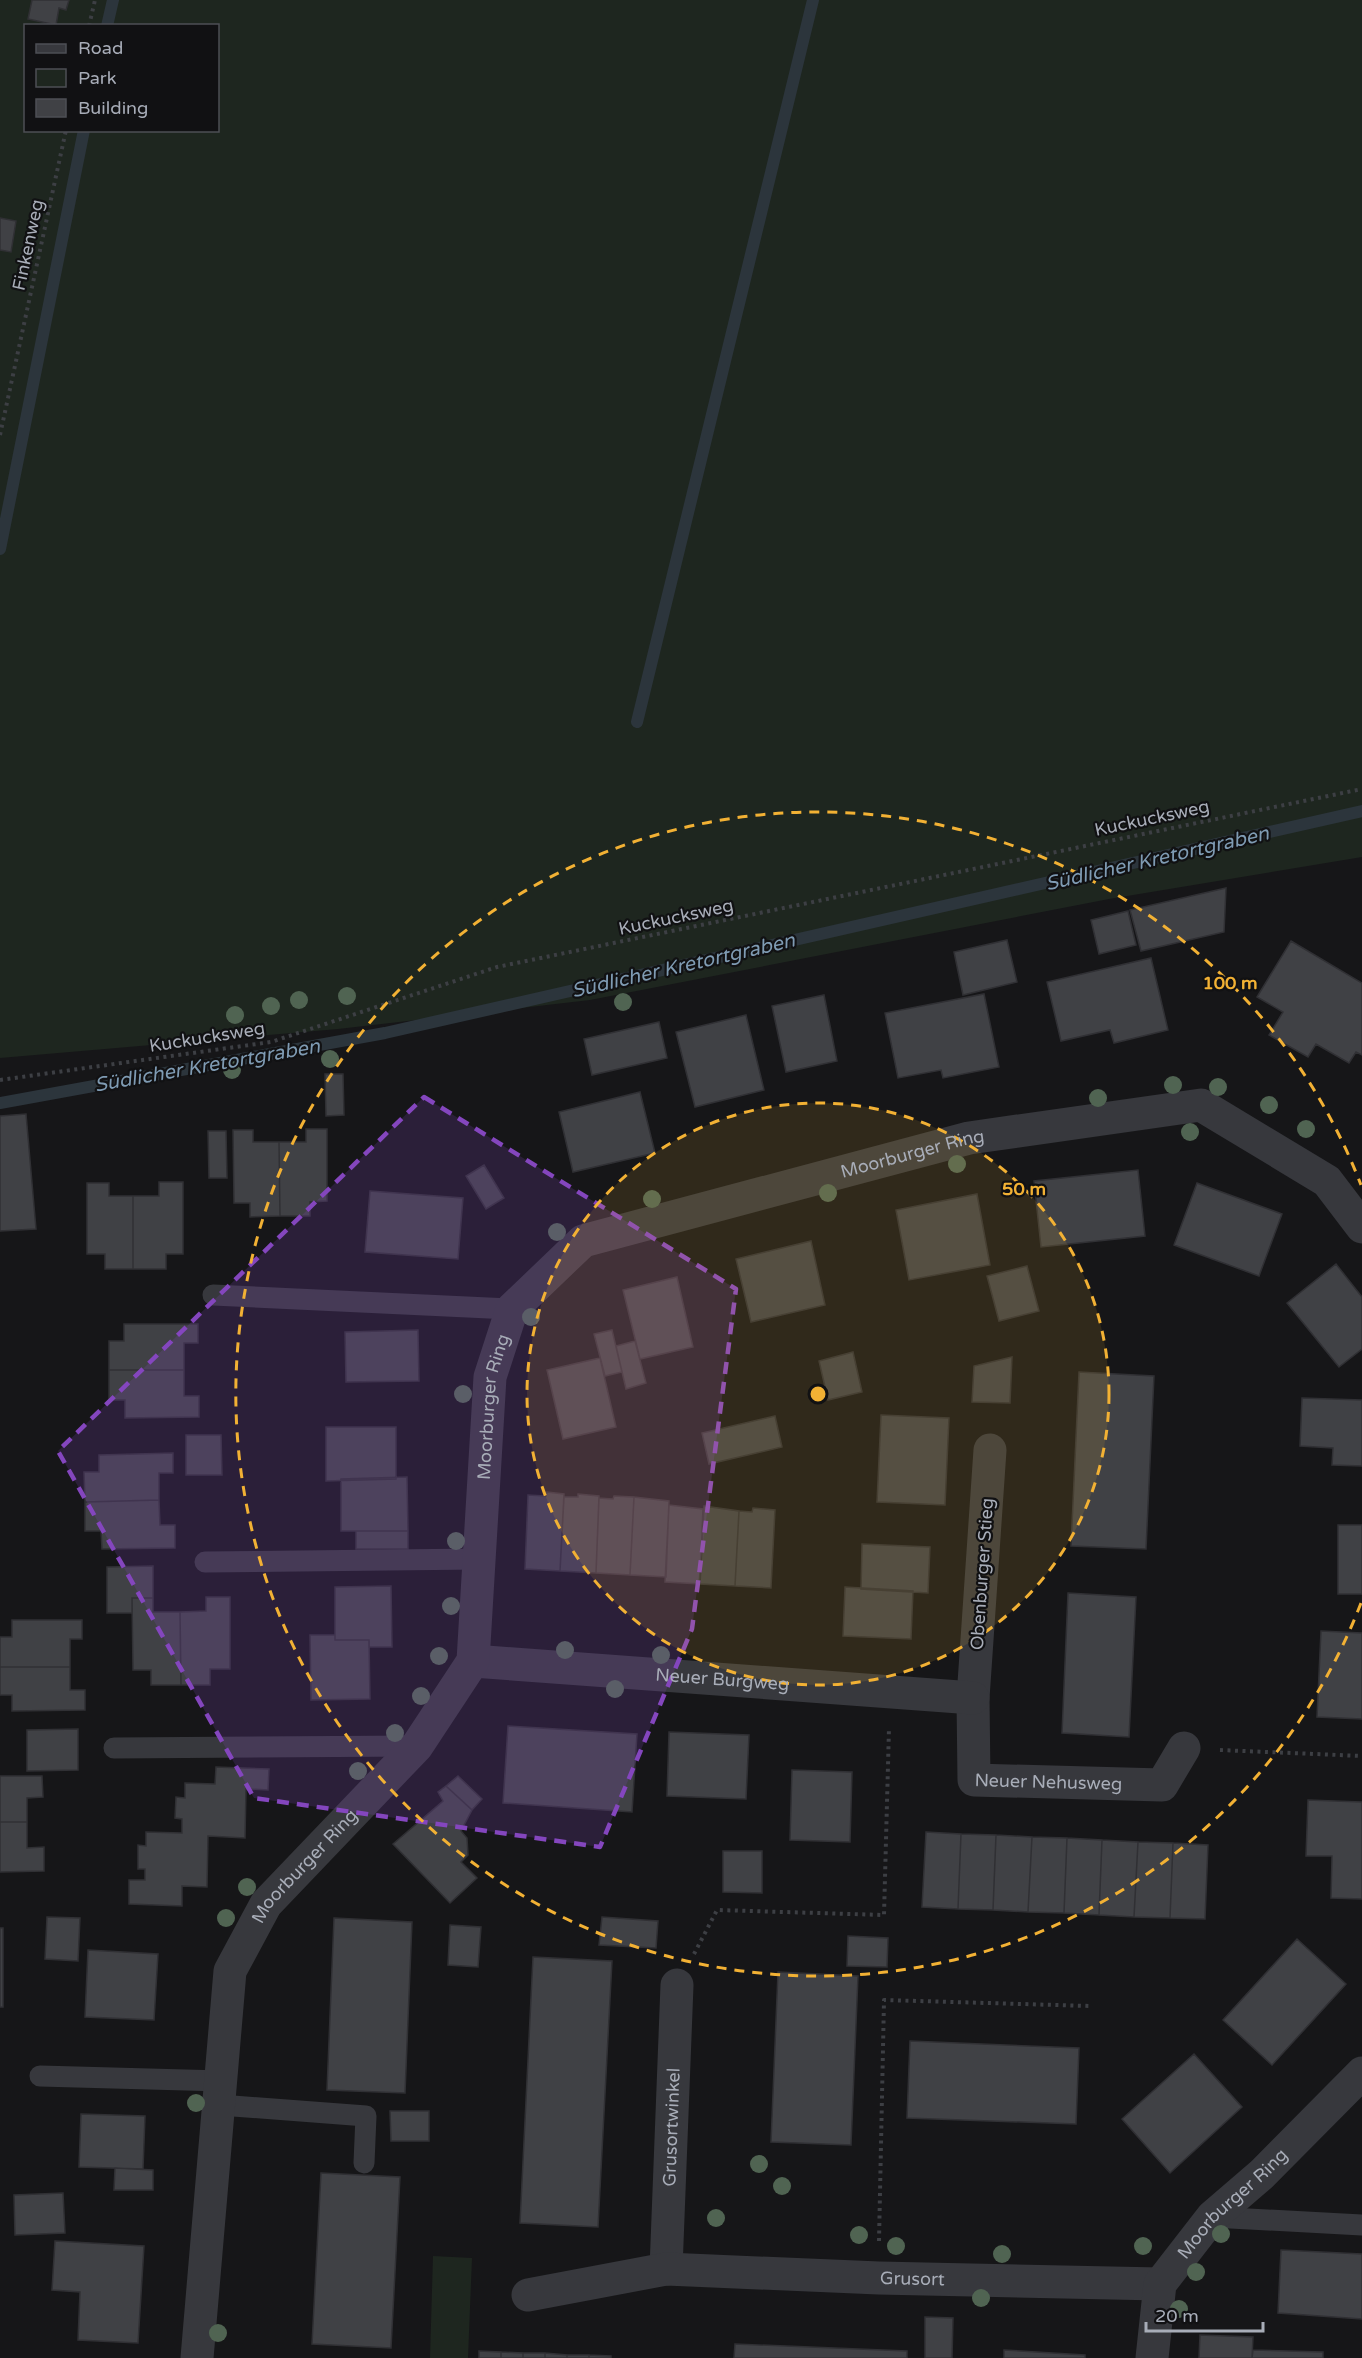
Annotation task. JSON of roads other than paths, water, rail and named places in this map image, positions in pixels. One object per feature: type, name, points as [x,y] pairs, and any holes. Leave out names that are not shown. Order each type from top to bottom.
[{"type":"street","name":"Moorburger Ring","points":[[197,2358],[230,1971],[266,1904],[417,1746],[473,1661],[490,1377],[512,1309],[583,1241],[969,1138],[1201,1105],[1327,1181],[1362,1227]]},
{"type":"street","name":"Obenburger Stieg","points":[[973,1698],[990,1450]]},
{"type":"street","name":"Neuer Burgweg","points":[[473,1661],[973,1698]]},
{"type":"street","name":"Neuer Nehusweg","points":[[973,1698],[974,1780],[1161,1785],[1184,1748]]},
{"type":"street","name":"Grusortwinkel","points":[[666,2269],[677,1985]]},
{"type":"street","name":"Moorburger Ring","points":[[1160,2283],[1212,2217],[1262,2174],[1362,2073]]},
{"type":"street","name":"Grusort","points":[[528,2295],[666,2269],[879,2278],[1160,2283]]},
{"type":"street","points":[[1152,2358],[1160,2283]]},
{"type":"lane","points":[[213,1295],[512,1309]]},
{"type":"lane","points":[[205,1562],[479,1559]]},
{"type":"lane","points":[[114,1748],[417,1746]]},
{"type":"lane","points":[[40,2076],[221,2093],[366,2116],[364,2163]]},
{"type":"lane","points":[[1212,2217],[1362,2224]]},
{"type":"waterway","points":[[107,24],[113,0]]},
{"type":"waterway","points":[[637,722],[813,0]]},
{"type":"waterway","points":[[0,549],[84,132]]},
{"type":"waterway","name":"Südlicher Kretortgraben","points":[[0,1103],[385,1033],[1362,811]]}]
